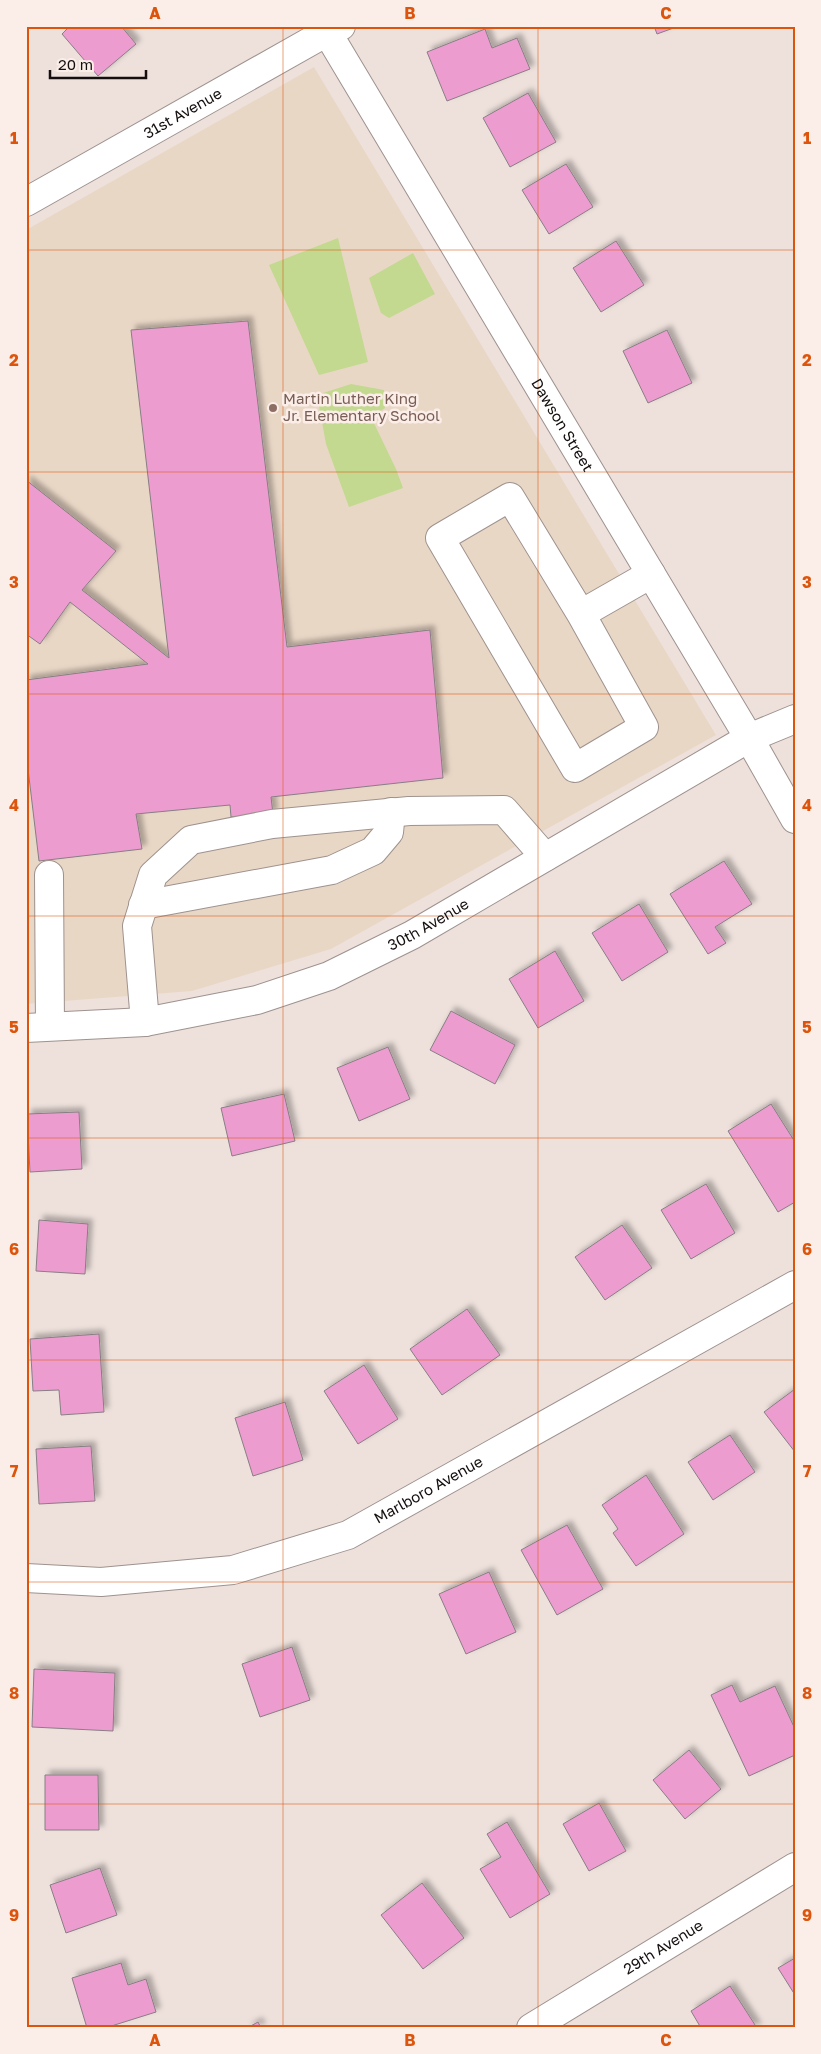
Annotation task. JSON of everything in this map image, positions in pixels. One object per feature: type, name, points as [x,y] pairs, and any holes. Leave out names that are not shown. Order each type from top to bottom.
[{"type":"street","name":"31st Avenue","points":[[26,202],[334,29]]},
{"type":"street","name":"Dawson Street","points":[[334,29],[795,819]]},
{"type":"street","points":[[510,497],[581,614],[644,727],[575,768],[440,538],[510,497]]},
{"type":"street","points":[[581,614],[651,574]]},
{"type":"street","name":"30th Avenue","points":[[38,1027],[145,1022],[256,1000],[329,976],[412,935],[749,738],[795,719]]},
{"type":"street","points":[[145,1022],[136,926],[153,875],[191,840],[256,826],[391,812],[504,810],[545,857]]},
{"type":"street","points":[[143,905],[332,870],[373,851],[389,832],[391,812]]},
{"type":"street","points":[[38,1027],[49,875]]},
{"type":"street","name":"Marlboro Avenue","points":[[26,1578],[101,1582],[233,1570],[348,1534],[795,1285]]},
{"type":"street","name":"29th Avenue","points":[[532,2028],[795,1867]]},
{"type":"shaded area","name":"Martin Luther King Jr. Elementary School","points":[[314,67],[716,735],[331,949],[192,991],[26,1004],[26,230]]},
{"type":"green space","points":[[338,238],[368,362],[319,375],[269,265]]},
{"type":"green space","points":[[413,253],[435,294],[389,318],[381,313],[369,278]]},
{"type":"green space","points":[[351,384],[384,390],[385,408],[371,417],[403,488],[349,507],[326,444],[317,395]]},
{"type":"building","points":[[70,26],[121,26],[136,44],[98,76],[62,34]]},
{"type":"building","points":[[654,26],[679,26],[657,34]]},
{"type":"building","points":[[485,29],[492,48],[517,38],[530,69],[447,101],[427,52]]},
{"type":"building","points":[[528,93],[556,142],[510,167],[483,118]]},
{"type":"building","points":[[566,164],[593,207],[549,234],[522,190]]},
{"type":"building","points":[[616,241],[644,285],[601,312],[573,268]]},
{"type":"building","points":[[248,321],[287,647],[430,630],[443,778],[271,797],[273,814],[231,817],[230,805],[136,814],[142,849],[39,861],[26,752],[26,680],[148,664],[70,602],[40,644],[26,634],[26,480],[116,551],[82,590],[169,658],[131,330]]},
{"type":"building","points":[[667,330],[692,383],[648,403],[623,351]]},
{"type":"building","points":[[724,861],[752,904],[715,927],[726,943],[708,954],[670,894]]},
{"type":"building","points":[[639,904],[668,952],[622,981],[592,933]]},
{"type":"building","points":[[555,951],[584,1001],[538,1028],[509,979]]},
{"type":"building","points":[[451,1011],[515,1045],[495,1084],[430,1050]]},
{"type":"building","points":[[388,1047],[410,1099],[359,1121],[337,1068]]},
{"type":"building","points":[[284,1094],[295,1141],[232,1156],[221,1108]]},
{"type":"building","points":[[771,1104],[795,1142],[795,1202],[778,1212],[728,1131]]},
{"type":"building","points":[[79,1112],[82,1169],[30,1172],[27,1114]]},
{"type":"building","points":[[706,1184],[735,1233],[691,1259],[661,1210]]},
{"type":"building","points":[[39,1220],[88,1224],[85,1274],[36,1271]]},
{"type":"building","points":[[622,1225],[652,1268],[605,1300],[575,1257]]},
{"type":"building","points":[[467,1309],[500,1355],[442,1395],[410,1349]]},
{"type":"building","points":[[99,1334],[104,1412],[61,1415],[59,1390],[33,1391],[30,1339]]},
{"type":"building","points":[[364,1365],[398,1419],[358,1444],[324,1391]]},
{"type":"building","points":[[795,1389],[795,1452],[764,1412]]},
{"type":"building","points":[[285,1402],[303,1460],[253,1476],[235,1418]]},
{"type":"building","points":[[730,1435],[755,1472],[713,1500],[688,1462]]},
{"type":"building","points":[[91,1446],[95,1501],[39,1504],[36,1449]]},
{"type":"building","points":[[646,1475],[684,1534],[636,1566],[613,1533],[618,1529],[602,1505]]},
{"type":"building","points":[[567,1525],[603,1589],[557,1615],[521,1550]]},
{"type":"building","points":[[489,1572],[516,1632],[466,1654],[439,1594]]},
{"type":"building","points":[[292,1647],[310,1700],[260,1717],[242,1664]]},
{"type":"building","points":[[34,1669],[115,1673],[113,1731],[32,1727]]},
{"type":"building","points":[[732,1685],[740,1702],[775,1686],[795,1729],[795,1755],[749,1776],[711,1695]]},
{"type":"building","points":[[689,1750],[721,1789],[685,1819],[653,1780]]},
{"type":"building","points":[[45,1775],[98,1775],[99,1830],[45,1830]]},
{"type":"building","points":[[599,1803],[626,1851],[589,1871],[563,1824]]},
{"type":"building","points":[[507,1822],[550,1894],[510,1918],[480,1869],[501,1857],[487,1834]]},
{"type":"building","points":[[100,1868],[117,1915],[66,1933],[50,1885]]},
{"type":"building","points":[[422,1883],[464,1938],[423,1969],[381,1915]]},
{"type":"building","points":[[795,1958],[795,1995],[778,1968]]},
{"type":"building","points":[[121,1963],[128,1985],[146,1979],[156,2012],[105,2028],[87,2028],[72,1978]]},
{"type":"building","points":[[730,1986],[757,2028],[701,2028],[691,2011]]},
{"type":"building","points":[[258,2022],[261,2028],[247,2028]]},
{"type":"place","name":"Martin Luther King Jr. Elementary School","points":[[273,408]]}]
